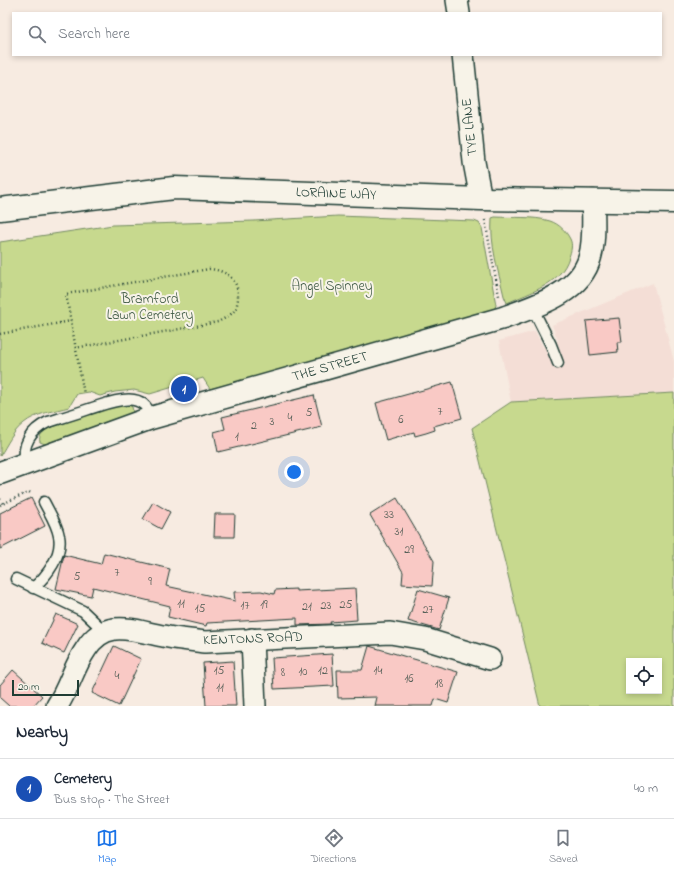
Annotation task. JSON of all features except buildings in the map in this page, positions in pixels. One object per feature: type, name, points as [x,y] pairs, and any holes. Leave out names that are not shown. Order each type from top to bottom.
[{"type":"main road","name":"LORAINE WAY","points":[[0,209],[174,188],[481,199],[674,202]]},
{"type":"main road","name":"THE STREET","points":[[0,473],[151,418],[503,318],[532,307],[563,291],[581,276],[590,257],[593,244],[593,201]]},
{"type":"street","points":[[457,0],[459,12]]},
{"type":"street","name":"TYE LANE","points":[[463,56],[474,162],[481,199]]},
{"type":"street","name":"KENTONS ROAD","points":[[57,706],[86,648],[96,637],[104,632],[119,628],[128,628],[162,636],[205,642],[252,638],[390,633],[425,639],[490,659]]},
{"type":"street","points":[[252,638],[255,706]]},
{"type":"lane","points":[[532,307],[551,345],[558,363]]},
{"type":"lane","points":[[26,463],[24,453],[25,445],[39,427],[48,422],[112,401],[128,399],[141,402],[147,407],[151,418]]},
{"type":"lane","points":[[33,588],[50,570],[60,542],[57,530],[44,502]]},
{"type":"lane","points":[[16,579],[83,611],[104,632]]},
{"type":"path","points":[[481,199],[503,318]]},
{"type":"path","points":[[75,348],[218,322],[226,318],[234,311],[238,301],[238,290],[234,280],[226,273],[209,269],[66,294],[75,348],[87,410]]},
{"type":"path","points":[[0,334],[71,321]]},
{"type":"path","points":[[0,499],[1,505],[29,492],[44,502]]},
{"type":"shaded area","points":[[653,283],[674,361],[674,393],[511,402],[499,341],[535,331],[543,347],[551,345],[558,341],[552,325]]},
{"type":"green space","points":[[338,216],[474,221],[479,223],[482,228],[496,305],[494,311],[489,315],[210,389],[203,378],[150,394],[134,390],[115,392],[100,396],[89,392],[77,394],[69,407],[34,417],[20,426],[13,434],[0,456],[0,242],[113,225],[254,221]]},
{"type":"green space","points":[[492,218],[530,218],[550,221],[559,226],[566,233],[571,244],[571,250],[565,266],[552,281],[535,291],[507,303],[493,248]]},
{"type":"green space","points":[[674,393],[674,706],[540,706],[472,428],[511,402]]},
{"type":"green space","points":[[128,404],[132,407],[133,411],[128,416],[45,444],[40,442],[41,435],[49,428],[119,405]]},
{"type":"place","name":"Cemetery","points":[[184,389]]},
{"type":"park label","name":"Angel Spinney","points":[[332,286]]},
{"type":"park label","name":"Bramford Lawn Cemetery","points":[[150,308]]}]
